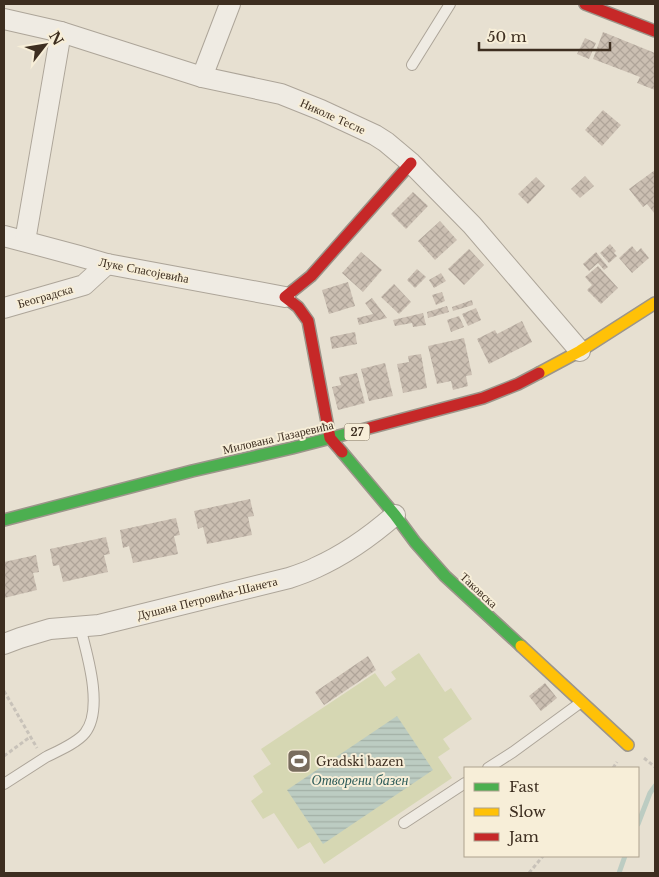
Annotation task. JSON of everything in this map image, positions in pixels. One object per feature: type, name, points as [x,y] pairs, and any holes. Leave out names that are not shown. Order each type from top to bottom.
[{"type":"street","points":[[202,77],[230,4]]},
{"type":"street","points":[[585,4],[655,31]]},
{"type":"street","name":"Николе Тесле","points":[[4,19],[61,32],[202,77],[281,94],[374,135],[386,142],[411,163],[472,224],[580,351]]},
{"type":"street","points":[[25,242],[61,32]]},
{"type":"street","points":[[330,438],[308,321],[298,307],[285,297],[311,276],[411,163]]},
{"type":"street","name":"Луке Спасојевића","points":[[4,236],[108,264],[285,297]]},
{"type":"street","points":[[79,256],[87,268],[88,274],[84,285]]},
{"type":"street","name":"Београдска","points":[[4,308],[84,285],[108,264]]},
{"type":"street","name":"Милована Лазаревића","points":[[4,520],[192,471],[446,409],[483,398],[518,384],[580,351],[655,302]]},
{"type":"street","name":"Таковска","points":[[330,438],[395,514],[415,542],[444,576],[628,745]]},
{"type":"street","name":"Душана Петровића-Шанета","points":[[4,644],[50,629],[99,625],[289,578],[314,569],[352,548],[385,524],[395,514]]},
{"type":"lane","points":[[412,65],[450,4]]},
{"type":"lane","points":[[630,21],[634,9]]},
{"type":"lane","points":[[4,784],[80,738],[88,728],[93,713],[94,693],[80,627]]},
{"type":"lane","points":[[490,767],[580,702]]},
{"type":"lane","points":[[404,823],[464,784]]},
{"type":"path","points":[[4,692],[44,759]]},
{"type":"path","points":[[4,756],[30,737]]},
{"type":"path","points":[[646,759],[655,767]]},
{"type":"path","points":[[529,873],[542,857]]},
{"type":"green space","name":"Gradski bazen","points":[[419,653],[445,692],[451,688],[472,719],[443,739],[450,749],[438,757],[452,778],[324,864],[310,842],[298,849],[274,813],[263,819],[251,801],[263,792],[253,776],[271,764],[261,749],[375,673],[385,687],[396,679],[391,672]]},
{"type":"water","name":"Отворени базен","points":[[397,716],[433,770],[323,844],[287,790]]},
{"type":"building","points":[[603,32],[655,53],[655,90],[637,83],[640,77],[593,59]]},
{"type":"building","points":[[585,38],[596,43],[589,59],[577,54]]},
{"type":"building","points":[[603,110],[621,125],[602,146],[585,130]]},
{"type":"building","points":[[655,170],[655,214],[647,204],[643,207],[629,189]]},
{"type":"building","points":[[585,176],[594,186],[580,198],[571,189]]},
{"type":"building","points":[[536,177],[545,186],[528,204],[518,194]]},
{"type":"building","points":[[413,192],[428,206],[406,229],[391,214]]},
{"type":"building","points":[[440,221],[457,240],[435,260],[418,241]]},
{"type":"building","points":[[610,244],[616,251],[614,253],[617,256],[609,263],[600,253]]},
{"type":"building","points":[[632,246],[637,252],[641,248],[649,258],[632,273],[619,258]]},
{"type":"building","points":[[469,249],[484,265],[464,285],[448,269]]},
{"type":"building","points":[[361,252],[382,270],[363,292],[342,273]]},
{"type":"building","points":[[596,252],[608,267],[604,270],[598,263],[589,271],[583,264]]},
{"type":"building","points":[[598,266],[618,288],[601,304],[587,290],[592,285],[585,277]]},
{"type":"building","points":[[417,269],[426,277],[415,288],[407,280]]},
{"type":"building","points":[[441,273],[446,281],[434,288],[429,280]]},
{"type":"building","points":[[348,282],[355,306],[329,314],[322,290]]},
{"type":"building","points":[[394,284],[411,302],[399,314],[381,297]]},
{"type":"building","points":[[442,292],[445,301],[436,305],[432,295]]},
{"type":"building","points":[[372,298],[387,318],[359,325],[357,318],[373,314],[365,303]]},
{"type":"building","points":[[472,300],[473,305],[453,311],[452,307]]},
{"type":"building","points":[[447,306],[449,312],[428,318],[427,312]]},
{"type":"building","points":[[476,308],[481,320],[468,326],[462,314]]},
{"type":"building","points":[[423,313],[426,325],[413,327],[412,323],[395,326],[393,320]]},
{"type":"building","points":[[459,316],[464,327],[451,332],[447,320]]},
{"type":"building","points":[[522,321],[532,342],[489,364],[477,339],[495,330],[497,334]]},
{"type":"building","points":[[355,332],[357,344],[332,349],[330,337]]},
{"type":"building","points":[[464,338],[472,375],[466,376],[468,386],[453,390],[451,381],[437,384],[428,346]]},
{"type":"building","points":[[421,354],[427,388],[403,393],[397,364],[409,362],[408,356]]},
{"type":"building","points":[[385,363],[393,396],[369,401],[361,369]]},
{"type":"building","points":[[357,373],[365,403],[338,410],[332,387],[341,385],[339,377]]},
{"type":"building","points":[[250,499],[254,516],[248,517],[252,535],[207,544],[203,527],[198,529],[194,511]]},
{"type":"building","points":[[176,518],[180,535],[174,536],[178,554],[133,563],[129,546],[123,548],[120,530]]},
{"type":"building","points":[[106,537],[110,554],[104,555],[108,572],[63,582],[59,565],[53,566],[50,549]]},
{"type":"building","points":[[36,555],[39,572],[33,573],[37,590],[4,598],[4,562]]},
{"type":"building","points":[[368,656],[376,670],[324,705],[315,692]]},
{"type":"building","points":[[545,683],[557,698],[541,711],[529,696]]},
{"type":"waterway","points":[[639,821],[650,793],[655,786]]},
{"type":"waterway","points":[[619,873],[625,857]]},
{"type":"traffic: fast","points":[[4,520],[192,471],[350,433]]},
{"type":"traffic: fast","points":[[342,452],[445,576],[521,646]]},
{"type":"traffic: slow","points":[[539,373],[580,351],[655,303]]},
{"type":"traffic: slow","points":[[521,646],[628,745]]},
{"type":"traffic: jam","points":[[585,4],[655,31]]},
{"type":"traffic: jam","points":[[342,452],[330,438],[308,321],[298,307],[285,297],[311,276],[411,163]]},
{"type":"traffic: jam","points":[[350,433],[483,398],[539,373]]},
{"type":"place","name":"Gradski bazen","points":[[299,761]]}]
